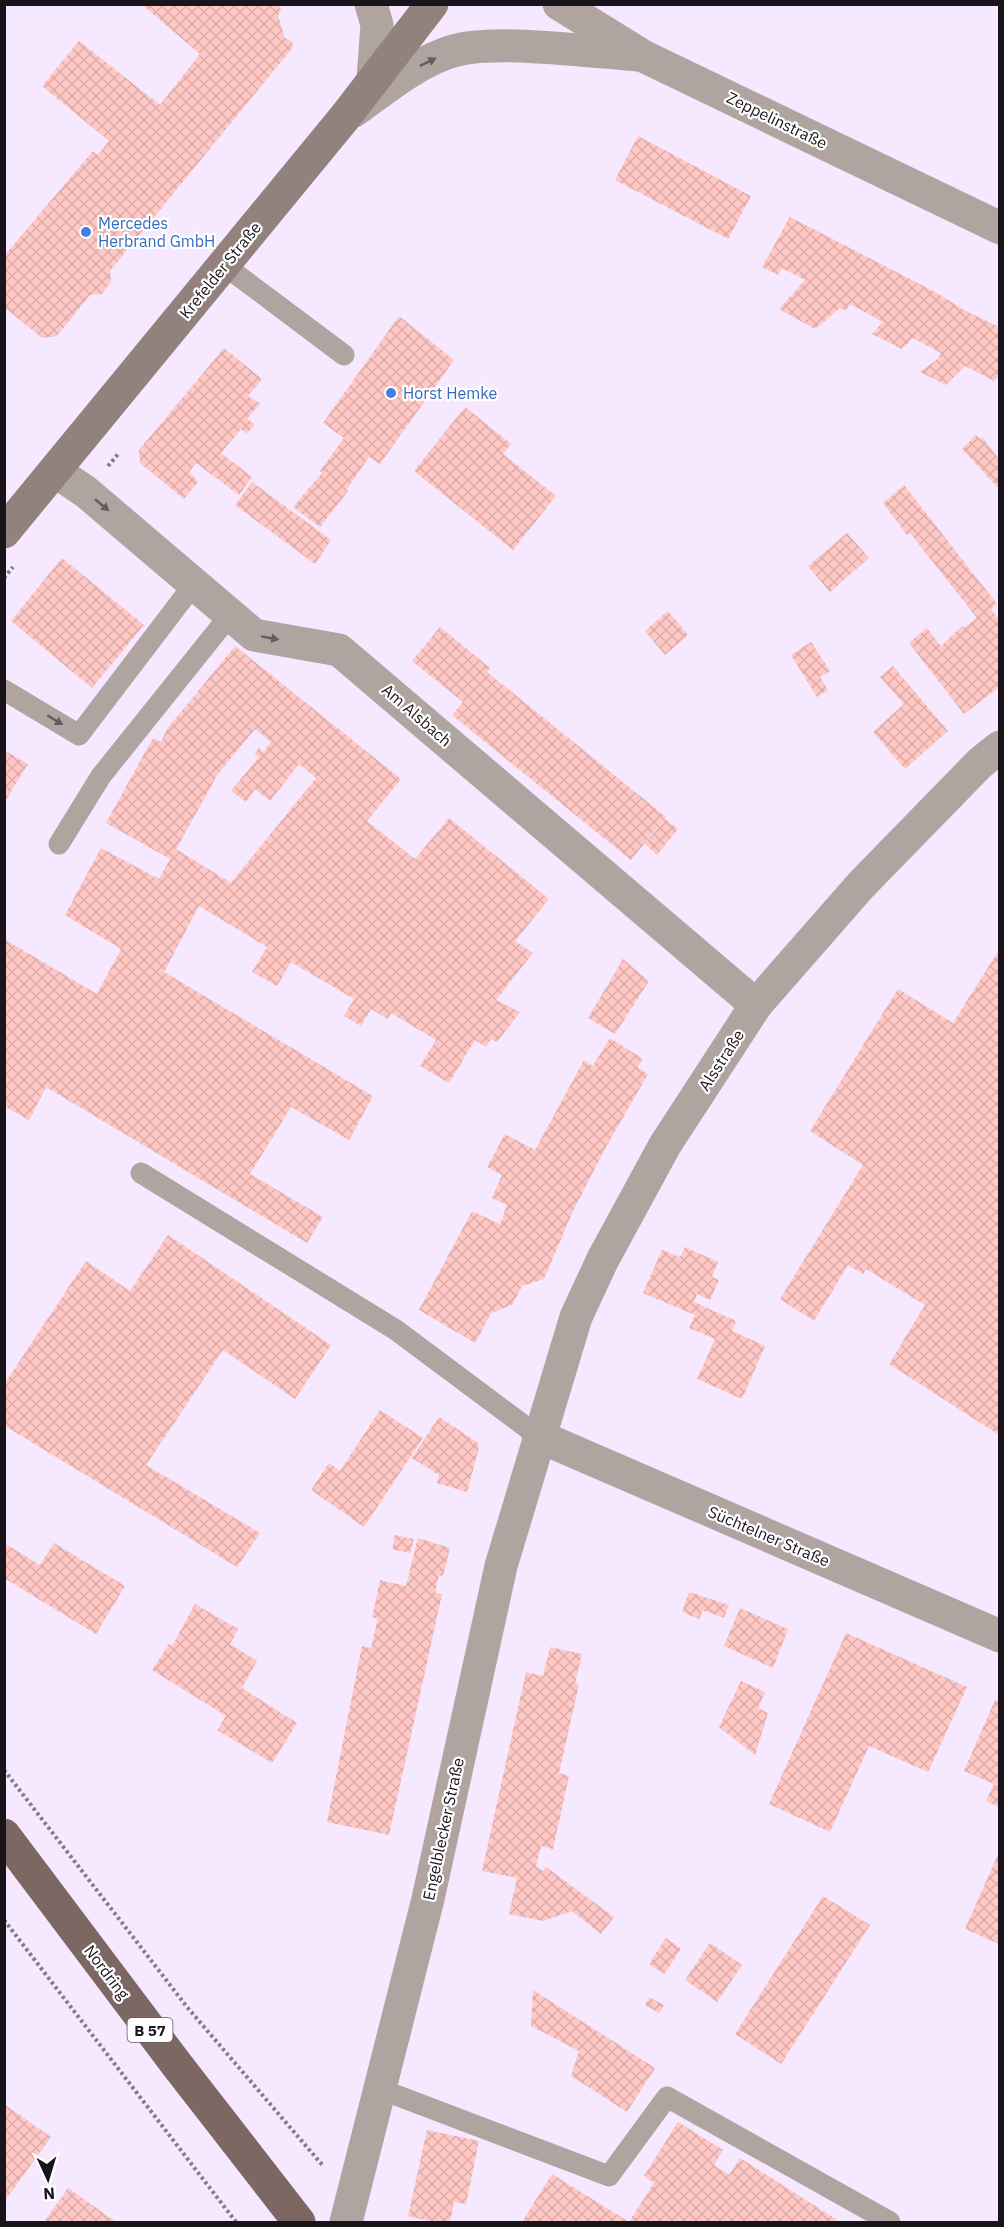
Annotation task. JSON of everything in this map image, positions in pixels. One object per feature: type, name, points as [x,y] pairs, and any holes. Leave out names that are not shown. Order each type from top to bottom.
[{"type":"main road","name":"Krefelder Straße","points":[[4,532],[345,117],[432,4]]},
{"type":"main road","name":"Nordring","points":[[4,1835],[299,2223]]},
{"type":"street","points":[[371,4],[377,25],[373,80]]},
{"type":"street","name":"Zeppelinstraße","points":[[559,4],[643,56],[999,228]]},
{"type":"street","points":[[345,117],[415,68],[448,52],[490,46],[643,56]]},
{"type":"street","name":"Am Alsbach","points":[[55,471],[87,492],[254,635],[339,650],[756,1005]]},
{"type":"street","name":"Alsstraße","points":[[538,1436],[576,1317],[603,1259],[665,1145],[756,1005],[861,885],[980,763],[999,747]]},
{"type":"street","name":"Süchtelner Straße","points":[[538,1436],[999,1636]]},
{"type":"street","name":"Engelblecker Straße","points":[[349,2211],[428,1899],[501,1566],[538,1436]]},
{"type":"lane","points":[[224,265],[344,355]]},
{"type":"lane","points":[[4,690],[79,735],[194,584]]},
{"type":"lane","points":[[59,844],[101,776],[230,615]]},
{"type":"lane","points":[[141,1173],[396,1330],[538,1436]]},
{"type":"lane","points":[[380,2089],[609,2176],[667,2097],[890,2223]]},
{"type":"path","points":[[4,1770],[349,2211]]},
{"type":"path","points":[[4,1920],[236,2223]]},
{"type":"building","points":[[141,4],[279,4],[281,10],[278,16],[285,38],[292,41],[293,47],[110,271],[111,282],[102,294],[90,295],[57,336],[42,338],[4,307],[4,256],[93,151],[98,155],[109,141],[42,86],[79,41],[160,105],[200,54]]},
{"type":"building","points":[[638,136],[751,196],[728,239],[615,180]]},
{"type":"building","points":[[790,217],[999,327],[999,376],[994,381],[965,366],[946,385],[920,372],[938,359],[941,353],[913,338],[902,349],[872,334],[883,322],[850,304],[846,311],[840,308],[815,329],[779,309],[805,280],[782,268],[778,275],[762,267]]},
{"type":"building","points":[[399,316],[454,360],[380,464],[369,457],[346,490],[348,491],[320,527],[293,507],[322,473],[320,471],[344,438],[323,423]]},
{"type":"building","points":[[224,348],[262,379],[248,396],[260,404],[247,419],[255,424],[247,434],[241,429],[221,453],[252,477],[239,495],[196,463],[189,472],[198,482],[184,499],[140,463],[139,450]]},
{"type":"building","points":[[465,407],[511,444],[503,454],[556,496],[513,550],[414,471]]},
{"type":"building","points":[[976,435],[980,439],[982,437],[999,459],[999,489],[962,449]]},
{"type":"building","points":[[252,482],[331,540],[315,564],[235,505]]},
{"type":"building","points":[[904,485],[997,604],[991,609],[999,620],[999,687],[964,714],[909,643],[927,628],[941,646],[962,626],[964,628],[977,618],[910,533],[907,535],[883,503]]},
{"type":"building","points":[[847,533],[869,558],[830,592],[808,566]]},
{"type":"building","points":[[62,558],[144,625],[92,688],[11,621]]},
{"type":"building","points":[[668,611],[688,635],[665,655],[645,631]]},
{"type":"building","points":[[440,627],[490,668],[487,672],[666,817],[631,860],[452,715],[463,702],[412,661]]},
{"type":"building","points":[[811,642],[830,671],[820,677],[828,690],[817,697],[791,655]]},
{"type":"building","points":[[235,646],[401,779],[367,821],[415,859],[449,818],[549,899],[515,941],[533,953],[496,1000],[520,1012],[497,1042],[491,1039],[486,1047],[475,1040],[449,1083],[420,1066],[436,1040],[391,1013],[388,1019],[371,1009],[361,1026],[344,1016],[354,999],[291,962],[277,986],[252,972],[267,947],[199,906],[164,972],[373,1096],[349,1140],[291,1107],[250,1174],[323,1217],[307,1243],[46,1087],[29,1120],[4,1106],[4,939],[97,994],[121,949],[65,915],[101,848],[159,879],[170,859],[106,823],[153,738],[161,742],[167,729]],"holes":[[[255,729],[271,742],[263,752],[259,748],[255,754],[259,757],[231,791],[246,802],[255,789],[270,801],[299,764],[316,778],[231,883],[176,849],[218,774]]]},
{"type":"building","points":[[893,666],[948,731],[905,769],[873,732],[904,704],[880,677]]},
{"type":"building","points":[[4,750],[28,764],[4,803]]},
{"type":"building","points":[[665,819],[678,829],[657,855],[645,844]]},
{"type":"building","points":[[999,950],[999,1435],[889,1364],[925,1305],[866,1269],[863,1274],[848,1265],[814,1321],[780,1299],[863,1165],[810,1131],[898,989],[953,1023]]},
{"type":"building","points":[[623,959],[649,981],[615,1034],[588,1018]]},
{"type":"building","points":[[610,1038],[643,1059],[637,1067],[648,1074],[573,1211],[544,1279],[522,1286],[512,1305],[491,1313],[475,1343],[419,1310],[472,1211],[500,1224],[507,1205],[492,1198],[502,1175],[487,1167],[505,1134],[535,1150],[584,1060],[593,1066]]},
{"type":"building","points":[[168,1235],[331,1345],[295,1399],[223,1350],[146,1465],[260,1533],[237,1567],[5,1426],[5,1383],[86,1261],[130,1291]]},
{"type":"building","points":[[685,1247],[718,1262],[712,1277],[719,1280],[710,1300],[697,1294],[694,1302],[736,1321],[732,1331],[765,1346],[742,1399],[697,1379],[715,1339],[689,1328],[695,1315],[643,1293],[662,1250],[680,1257]]},
{"type":"building","points":[[380,1410],[423,1438],[364,1527],[311,1490],[329,1463],[340,1471]]},
{"type":"building","points":[[439,1417],[477,1442],[479,1448],[467,1492],[437,1483],[439,1475],[412,1458]]},
{"type":"building","points":[[395,1535],[414,1539],[410,1553],[392,1549]]},
{"type":"building","points":[[418,1538],[450,1548],[443,1576],[439,1575],[435,1593],[442,1594],[389,1835],[327,1822],[362,1646],[371,1648],[378,1618],[372,1618],[380,1580],[406,1586]]},
{"type":"building","points":[[4,1543],[40,1565],[54,1543],[125,1586],[96,1634],[4,1578]]},
{"type":"building","points":[[689,1592],[729,1605],[724,1618],[703,1610],[699,1619],[682,1612]]},
{"type":"building","points":[[195,1604],[238,1629],[230,1644],[257,1661],[242,1688],[297,1723],[272,1763],[217,1730],[226,1716],[152,1670],[169,1644],[172,1646]]},
{"type":"building","points":[[740,1608],[788,1629],[773,1668],[724,1646]]},
{"type":"building","points":[[846,1633],[967,1687],[928,1772],[869,1746],[830,1832],[769,1804]]},
{"type":"building","points":[[550,1647],[582,1654],[575,1683],[579,1684],[559,1773],[569,1776],[553,1849],[541,1846],[536,1866],[543,1871],[546,1867],[614,1917],[601,1934],[572,1911],[543,1921],[509,1914],[517,1878],[482,1871],[526,1672],[543,1676]]},
{"type":"building","points":[[741,1681],[765,1692],[758,1708],[768,1713],[755,1755],[719,1727]]},
{"type":"building","points":[[995,1700],[999,1702],[999,1807],[986,1801],[994,1784],[964,1771]]},
{"type":"building","points":[[999,1852],[999,1944],[965,1929]]},
{"type":"building","points":[[823,1896],[870,1925],[781,2064],[735,2034]]},
{"type":"building","points":[[666,1938],[681,1949],[664,1974],[649,1964]]},
{"type":"building","points":[[710,1943],[742,1965],[717,2002],[685,1980]]},
{"type":"building","points":[[533,1990],[655,2068],[627,2112],[571,2076],[579,2051],[531,2026]]},
{"type":"building","points":[[649,1997],[664,2005],[659,2013],[645,2005]]},
{"type":"building","points":[[4,2104],[51,2137],[4,2202]]},
{"type":"building","points":[[678,2122],[723,2150],[714,2165],[729,2175],[740,2158],[840,2222],[629,2222],[654,2183],[644,2176]]},
{"type":"building","points":[[427,2130],[479,2141],[466,2204],[454,2202],[450,2222],[434,2222],[408,2216]]},
{"type":"building","points":[[552,2174],[629,2222],[522,2222]]},
{"type":"building","points":[[68,2188],[116,2222],[44,2222]]},
{"type":"place","name":"Mercedes Herbrand GmbH","points":[[86,232]]},
{"type":"place","name":"Horst Hemke","points":[[391,393]]}]
